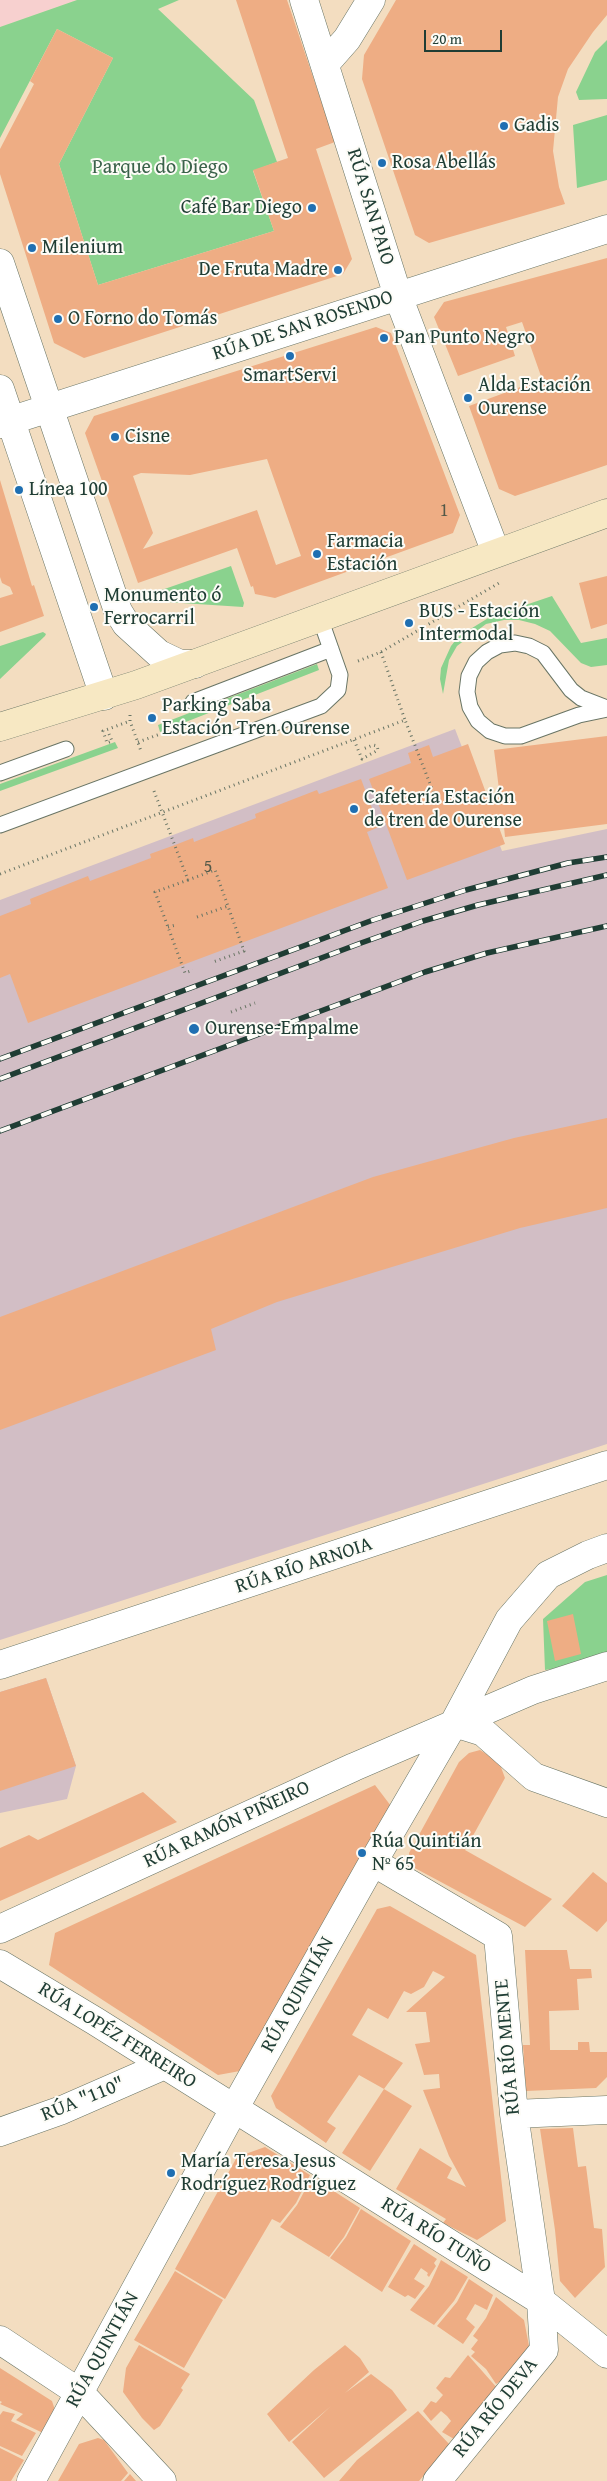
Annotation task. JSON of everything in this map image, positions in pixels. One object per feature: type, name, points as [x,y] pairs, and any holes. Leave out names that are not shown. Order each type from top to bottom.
[{"type":"main road","points":[[0,727],[104,696],[195,664],[607,513]]},
{"type":"main road","points":[[0,743],[104,696]]},
{"type":"street","name":"RÚA SAN PAIO","points":[[304,0],[398,296],[496,553]]},
{"type":"street","points":[[325,64],[346,39],[371,0]]},
{"type":"street","name":"RÚA DE SAN ROSENDO","points":[[5,422],[607,229]]},
{"type":"street","points":[[0,263],[118,611],[126,624],[159,654],[180,664],[195,664]]},
{"type":"street","points":[[0,389],[5,422],[104,696]]},
{"type":"street","name":"RÚA RÍO ARNOIA","points":[[0,1666],[607,1465]]},
{"type":"street","name":"RÚA QUINTIÁN","points":[[31,2481],[234,2109],[373,1862],[454,1724],[509,1620],[548,1575],[607,1548]]},
{"type":"street","name":"RÚA RAMÓN PIÑEIRO","points":[[0,1929],[345,1771],[533,1690],[607,1666]]},
{"type":"street","points":[[454,1724],[483,1732],[534,1777],[607,1803]]},
{"type":"street","name":"RÚA RÍO MENTE","points":[[373,1862],[498,1936],[514,2114],[541,2301]]},
{"type":"street","name":"RÚA LOPÉZ FERREIRO","points":[[0,1964],[234,2109]]},
{"type":"street","name":"RÚA \"110\"","points":[[0,2132],[62,2110],[165,2065]]},
{"type":"street","name":"RÚA RÍO TUÑO","points":[[234,2109],[541,2301],[607,2354]]},
{"type":"street","points":[[514,2114],[607,2110]]},
{"type":"street","name":"RÚA RÍO DEVA","points":[[444,2478],[544,2350],[541,2301]]},
{"type":"street","points":[[0,2340],[80,2393],[162,2481]]},
{"type":"lane","points":[[0,825],[321,706],[334,696],[340,682],[339,669],[320,618]]},
{"type":"lane","points":[[515,644],[529,646],[543,653],[571,690],[581,698],[607,709],[579,715],[521,736],[505,736],[490,731],[478,721],[467,692],[469,676],[476,662],[487,652],[500,645],[515,644]]},
{"type":"lane","points":[[193,702],[331,649]]},
{"type":"lane","points":[[0,774],[66,749]]},
{"type":"path","points":[[355,662],[381,652],[505,580]]},
{"type":"path","points":[[381,652],[436,799]]},
{"type":"path","points":[[130,716],[130,721],[143,756]]},
{"type":"path","points":[[0,874],[405,720]]},
{"type":"path","points":[[109,734],[112,741],[107,743],[102,731],[130,721]]},
{"type":"path","points":[[354,740],[362,759],[378,750],[377,746],[373,745],[363,749]]},
{"type":"path","points":[[154,791],[188,880]]},
{"type":"path","points":[[193,970],[185,973],[156,892],[215,870],[244,951],[213,962]]},
{"type":"path","points":[[197,917],[228,906]]},
{"type":"path","points":[[168,927],[176,925]]},
{"type":"path","points":[[231,1012],[255,1003]]},
{"type":"shaded area","points":[[0,0],[77,0],[0,27]]},
{"type":"shaded area","points":[[455,729],[502,851],[607,829],[607,1444],[0,1640],[0,900]]},
{"type":"shaded area","points":[[46,1678],[76,1766],[67,1799],[0,1813],[0,1692]]},
{"type":"green space","name":"Parque do Diego","points":[[77,0],[179,0],[158,9],[254,100],[277,162],[253,171],[274,231],[98,285],[59,164],[113,58],[57,29],[0,138],[0,27]]},
{"type":"green space","points":[[607,40],[607,99],[579,100],[576,92],[595,52]]},
{"type":"green space","points":[[607,115],[607,180],[577,188],[573,125]]},
{"type":"green space","points":[[231,566],[244,603],[243,607],[151,601],[148,598],[150,594]]},
{"type":"green space","points":[[552,596],[581,643],[607,638],[607,665],[591,667],[581,663],[550,631],[535,624],[519,620],[504,620],[486,624],[457,646],[449,660],[443,694],[440,679],[441,668],[451,646],[459,636],[490,617]]},
{"type":"green space","points":[[43,632],[46,634],[45,636],[0,679],[0,646]]},
{"type":"green space","points":[[317,664],[319,670],[160,732],[158,725]]},
{"type":"green space","points":[[115,742],[118,748],[0,791],[0,784]]},
{"type":"green space","points":[[607,1575],[607,1657],[592,1663],[545,1670],[543,1619],[585,1582]]},
{"type":"building","points":[[236,0],[287,0],[335,142],[316,149],[352,259],[343,274],[84,358],[54,343],[0,174],[0,149],[34,84],[30,81],[57,29],[113,58],[59,164],[98,285],[274,231],[253,170],[288,158]]},
{"type":"building","points":[[396,0],[607,0],[607,15],[568,69],[558,97],[553,151],[559,187],[565,204],[429,243],[415,235],[362,79],[364,55]]},
{"type":"building","points":[[607,258],[607,465],[515,496],[499,489],[469,406],[542,379],[522,322],[506,327],[515,356],[458,376],[434,317],[444,302]]},
{"type":"building","points":[[376,327],[391,333],[460,515],[453,533],[275,598],[255,594],[237,548],[138,583],[85,433],[94,416]],"holes":[[[267,459],[301,556],[276,565],[257,510],[143,549],[153,533],[133,476],[141,473],[190,475]]]},
{"type":"building","points":[[0,480],[32,586],[34,585],[44,616],[0,632],[0,598],[13,594],[10,587],[2,583],[0,577]]},
{"type":"building","points":[[607,576],[607,624],[591,629],[579,583]]},
{"type":"building","points":[[607,736],[607,824],[505,837],[503,817],[496,819],[505,844],[407,880],[369,779],[411,763],[408,753],[429,745],[433,757],[468,744],[489,801],[500,797],[494,750]]},
{"type":"building","points":[[361,779],[379,827],[367,832],[388,888],[28,1023],[10,974],[0,978],[0,916],[31,904],[30,899],[88,876],[90,881],[151,858],[150,854],[193,838],[194,842],[256,818],[255,814],[317,790],[319,794]]},
{"type":"building","points":[[607,1118],[607,1208],[520,1228],[277,1302],[211,1329],[216,1350],[0,1430],[0,1317],[373,1177],[514,1138]]},
{"type":"building","points":[[573,1614],[581,1654],[555,1661],[547,1621]]},
{"type":"building","points":[[46,1678],[76,1766],[0,1791],[0,1692]]},
{"type":"building","points":[[480,1750],[499,1762],[505,1778],[465,1850],[552,1899],[525,1927],[411,1866],[409,1853],[459,1762],[469,1753]]},
{"type":"building","points":[[375,1785],[394,1810],[251,2069],[218,2075],[49,1965],[55,1933]]},
{"type":"building","points":[[143,1792],[177,1822],[0,1901],[0,1848],[29,1835],[38,1840]]},
{"type":"building","points":[[593,1872],[607,1883],[607,1921],[597,1932],[562,1906]]},
{"type":"building","points":[[390,1906],[476,1955],[506,2221],[477,2240],[443,2223],[446,2219],[396,2189],[420,2148],[452,2168],[447,2178],[466,2187],[449,2156],[423,2090],[440,2088],[439,2074],[424,2075],[415,2044],[430,2042],[426,2012],[406,2012],[445,1977],[433,1971],[424,1987],[411,1994],[404,1991],[388,2019],[368,2008],[352,2035],[403,2063],[384,2089],[359,2075],[327,2122],[336,2128],[326,2143],[276,2108],[271,2096],[377,1909]]},
{"type":"building","points":[[525,1950],[567,1950],[570,1969],[591,1969],[592,1978],[577,1979],[579,2010],[549,2011],[550,2050],[578,2050],[578,2042],[589,2042],[590,2052],[607,2052],[607,2077],[596,2088],[526,2091],[523,2045],[530,2045]]},
{"type":"building","points":[[384,2089],[412,2106],[370,2171],[342,2153]]},
{"type":"building","points":[[573,2128],[578,2167],[586,2166],[594,2228],[602,2229],[605,2267],[575,2298],[560,2281],[555,2230],[540,2129]]},
{"type":"building","points":[[265,2147],[310,2175],[296,2203],[280,2223],[272,2219],[225,2299],[175,2269],[237,2157]]},
{"type":"building","points":[[312,2177],[360,2208],[344,2237],[329,2257],[280,2227],[297,2205]]},
{"type":"building","points":[[361,2209],[411,2241],[382,2292],[330,2258],[346,2237]]},
{"type":"building","points":[[414,2244],[437,2259],[434,2263],[436,2266],[429,2277],[428,2273],[421,2268],[414,2279],[425,2286],[415,2299],[408,2295],[405,2297],[388,2287]]},
{"type":"building","points":[[441,2260],[468,2277],[454,2301],[434,2325],[410,2310],[429,2286]]},
{"type":"building","points":[[175,2271],[223,2300],[184,2368],[134,2340]]},
{"type":"building","points":[[469,2279],[493,2295],[487,2310],[475,2304],[466,2319],[475,2327],[463,2344],[437,2326],[457,2302]]},
{"type":"building","points":[[496,2297],[524,2320],[529,2346],[528,2352],[501,2383],[496,2384],[486,2369],[471,2356],[475,2352],[471,2349],[478,2340],[473,2336],[486,2318]]},
{"type":"building","points":[[139,2345],[190,2374],[181,2388],[183,2390],[160,2426],[154,2430],[142,2418],[123,2392],[126,2368]]},
{"type":"building","points":[[345,2345],[360,2358],[369,2372],[345,2393],[371,2374],[392,2390],[407,2410],[324,2478],[292,2442],[331,2406],[289,2442],[267,2414],[314,2370]]},
{"type":"building","points":[[468,2355],[498,2389],[454,2439],[442,2432],[451,2421],[447,2416],[441,2411],[431,2421],[423,2411],[431,2401],[436,2403],[443,2395],[436,2388],[445,2377],[450,2378]]},
{"type":"building","points":[[0,2368],[52,2401],[56,2413],[45,2434],[16,2420],[23,2414],[0,2404],[2,2402],[0,2401]]},
{"type":"building","points":[[3,2411],[15,2414],[11,2421],[36,2433],[22,2456],[0,2446],[0,2415]]},
{"type":"building","points":[[418,2411],[450,2445],[419,2481],[339,2481],[357,2460]]},
{"type":"building","points":[[98,2438],[104,2440],[128,2473],[121,2481],[58,2481],[79,2444]]},
{"type":"building","points":[[0,2448],[24,2460],[11,2481],[0,2481]]},
{"type":"building","points":[[130,2474],[136,2481],[124,2481]]},
{"type":"railway","points":[[0,1059],[373,920],[466,890],[568,863],[607,857]]},
{"type":"railway","points":[[0,1079],[423,921],[478,905],[607,875]]},
{"type":"railway","points":[[0,1131],[425,972],[487,953],[607,926]]},
{"type":"place","name":"Gadis","points":[[504,126]]},
{"type":"place","name":"Rosa Abellás","points":[[382,163]]},
{"type":"place","name":"Café Bar Diego","points":[[312,208]]},
{"type":"place","name":"Milenium","points":[[32,248]]},
{"type":"place","name":"De Fruta Madre","points":[[338,270]]},
{"type":"place","name":"O Forno do Tomás","points":[[58,319]]},
{"type":"place","name":"Pan Punto Negro","points":[[384,338]]},
{"type":"place","name":"SmartServi","points":[[290,356]]},
{"type":"place","name":"Alda Estación Ourense","points":[[468,398]]},
{"type":"place","name":"Cisne","points":[[115,437]]},
{"type":"place","name":"Línea 100","points":[[19,490]]},
{"type":"place","name":"Farmacia Estación","points":[[317,554]]},
{"type":"place","name":"Monumento ó Ferrocarril","points":[[94,607]]},
{"type":"place","name":"BUS - Estación Intermodal","points":[[409,623]]},
{"type":"place","name":"Parking Saba Estación Tren Ourense","points":[[152,718]]},
{"type":"place","name":"Cafetería Estación de tren de Ourense","points":[[354,809]]},
{"type":"place","name":"Ourense-Empalme","points":[[194,1029]]},
{"type":"place","name":"Rúa Quintián Nº 65","points":[[362,1853]]},
{"type":"place","name":"María Teresa Jesus Rodríguez Rodríguez","points":[[171,2173]]}]
